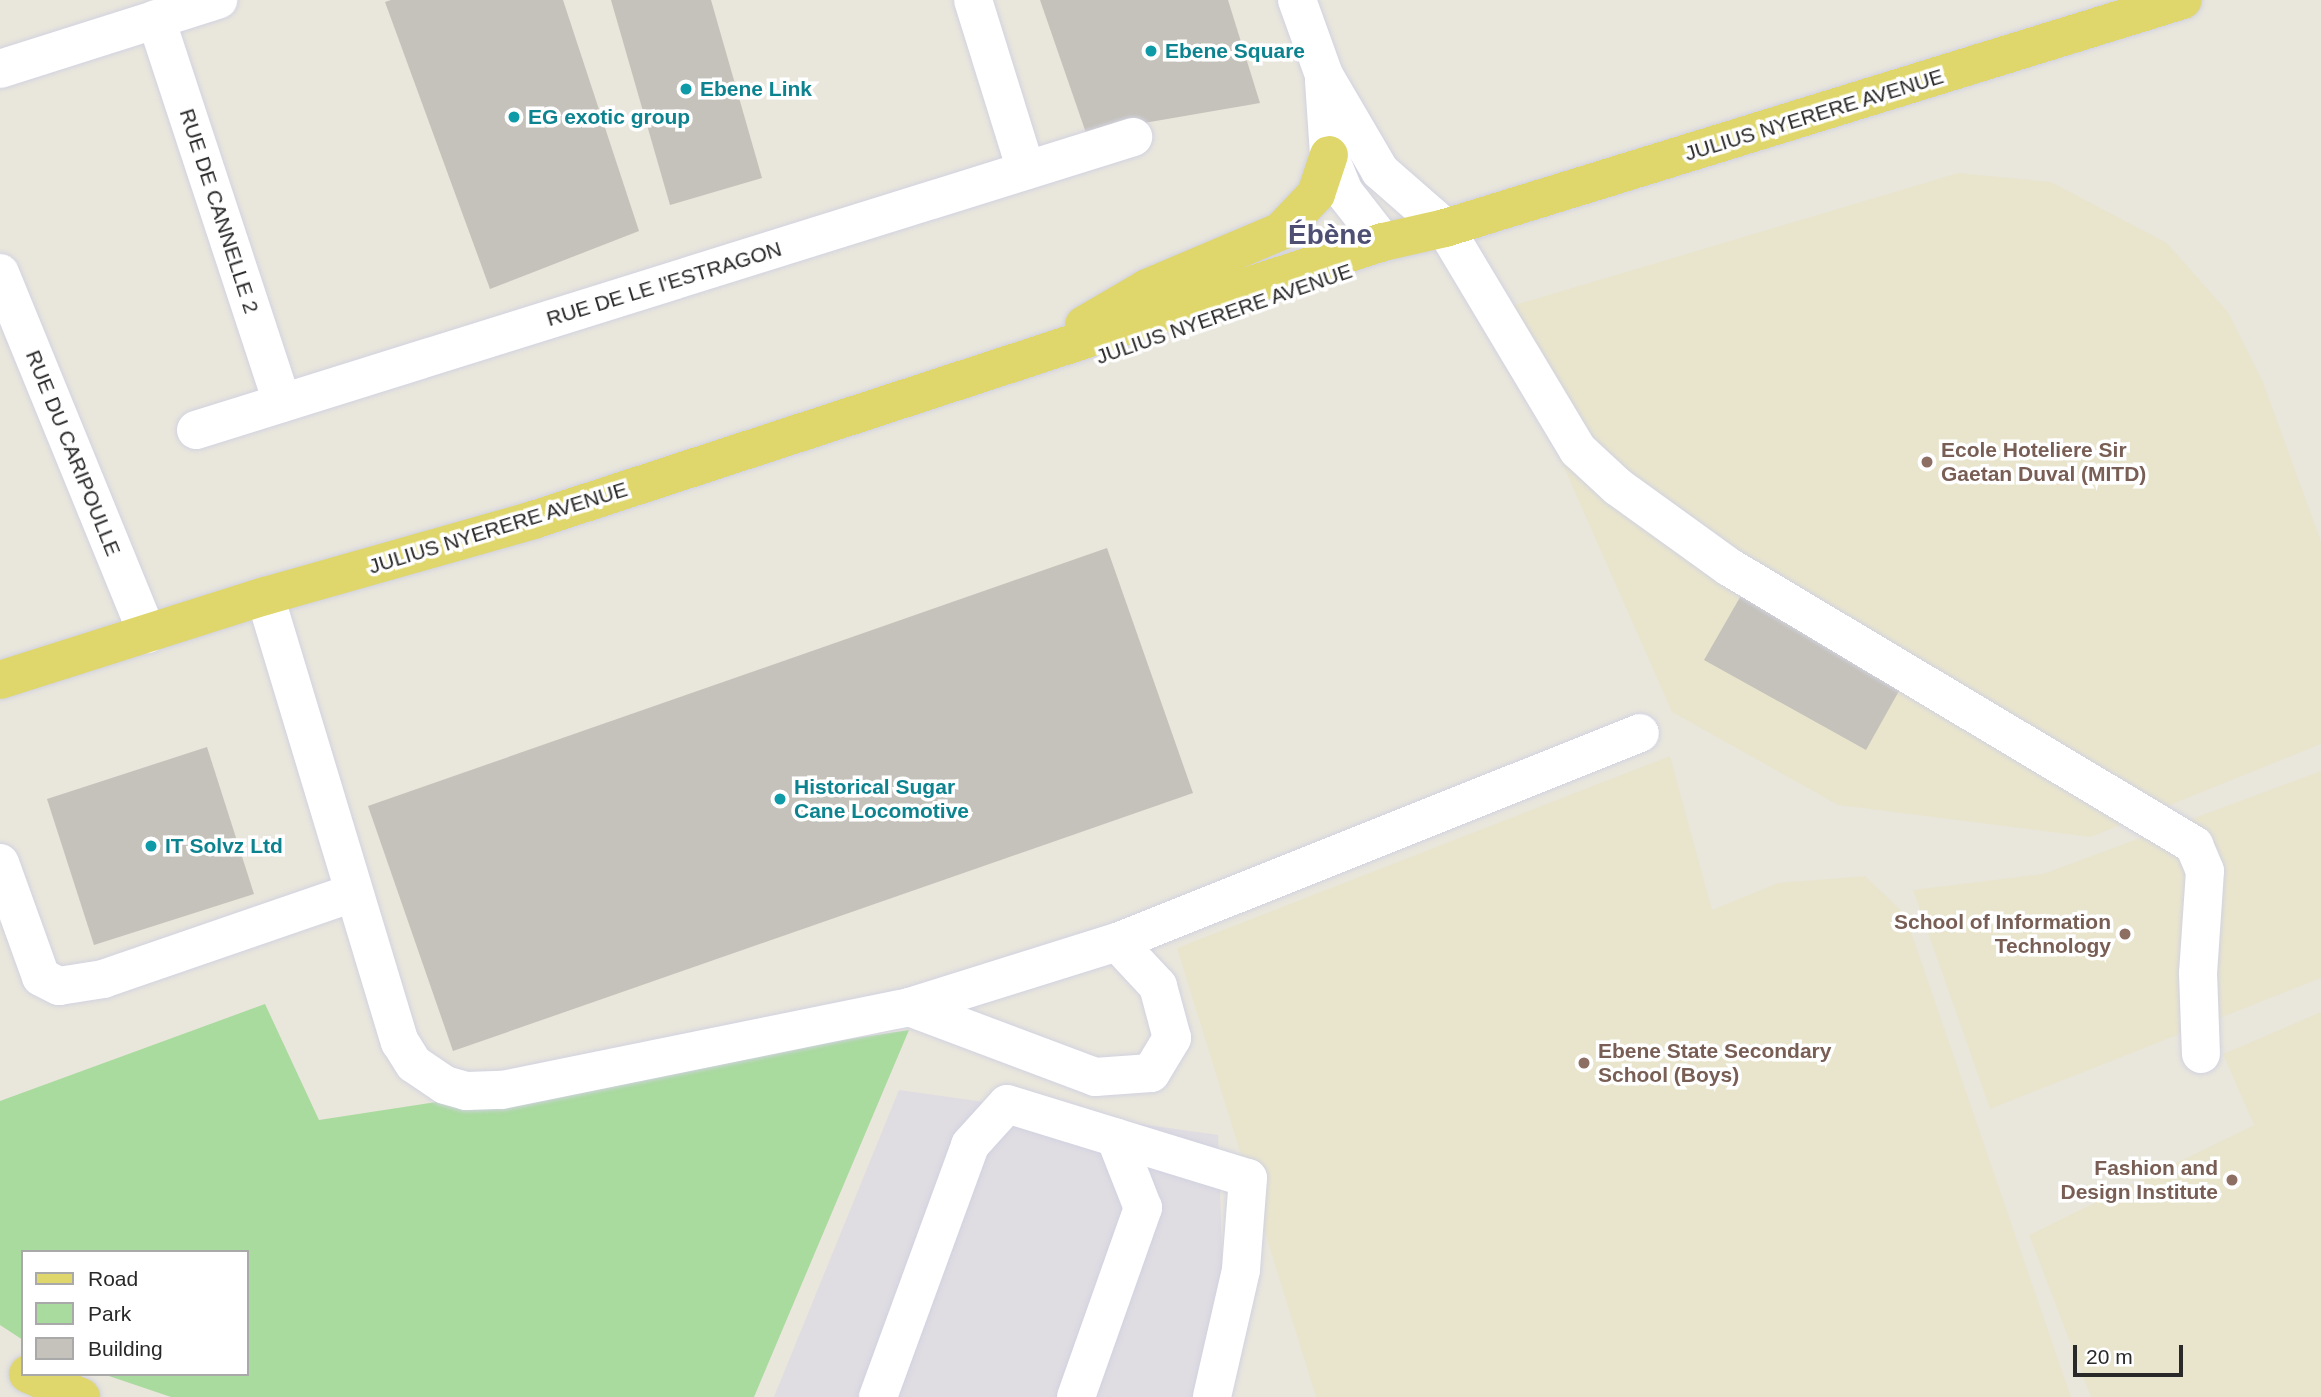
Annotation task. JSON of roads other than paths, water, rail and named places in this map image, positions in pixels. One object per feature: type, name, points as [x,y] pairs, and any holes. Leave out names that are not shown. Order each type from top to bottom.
[{"type":"main road","name":"JULIUS NYERERE AVENUE","points":[[0,680],[265,596],[533,520],[1005,368],[1383,242],[1444,228],[2183,0]]},
{"type":"main road","points":[[1005,368],[1147,288],[1281,231],[1316,194],[1329,155]]},
{"type":"main road","name":"JULIUS NYERERE AVENUE","points":[[1005,368],[1082,361],[1375,263],[1444,228]]},
{"type":"main road","points":[[0,1362],[21,1371]]},
{"type":"main road","points":[[33,1376],[81,1397]]},
{"type":"street","points":[[0,69],[218,0]]},
{"type":"street","points":[[973,0],[1026,170]]},
{"type":"street","points":[[1297,0],[1324,75],[1380,171],[1444,228],[1572,441],[1618,487],[1729,566],[2194,845],[2205,871],[2198,973],[2201,1054]]},
{"type":"street","name":"RUE DE CANNELLE 2","points":[[156,19],[282,403]]},
{"type":"street","points":[[1324,75],[1329,155],[1344,192],[1383,242]]},
{"type":"street","name":"RUE DE LE I'ESTRAGON","points":[[196,430],[1133,137]]},
{"type":"street","name":"RUE DU CARIPOULLE","points":[[0,273],[147,634]]},
{"type":"street","points":[[265,596],[400,1042],[414,1064],[445,1085],[466,1091],[502,1090],[909,1007],[1116,942],[1640,733]]},
{"type":"street","points":[[0,863],[41,977],[59,986],[92,982],[353,893]]},
{"type":"street","points":[[909,1007],[1095,1077],[1151,1073],[1172,1038],[1158,986],[1116,942]]},
{"type":"street","points":[[878,1397],[970,1145],[1007,1104],[1248,1178],[1241,1270],[1212,1397]]},
{"type":"street","points":[[1076,1397],[1143,1208],[1115,1137]]},
{"type":"place","name":"Ebene Square","points":[[1151,51]]},
{"type":"place","name":"Ebene Link","points":[[686,89]]},
{"type":"place","name":"EG exotic group","points":[[514,117]]},
{"type":"place","name":"Ecole Hoteliere Sir Gaetan Duval (MITD)","points":[[1927,462]]},
{"type":"place","name":"Historical Sugar Cane Locomotive","points":[[780,799]]},
{"type":"place","name":"IT Solvz Ltd","points":[[151,846]]},
{"type":"place","name":"School of Information Technology","points":[[2125,934]]},
{"type":"place","name":"Ebene State Secondary School (Boys)","points":[[1584,1063]]},
{"type":"place","name":"Fashion and Design Institute","points":[[2232,1180]]},
{"type":"district","name":"Ébène","points":[[1330,235]]}]
